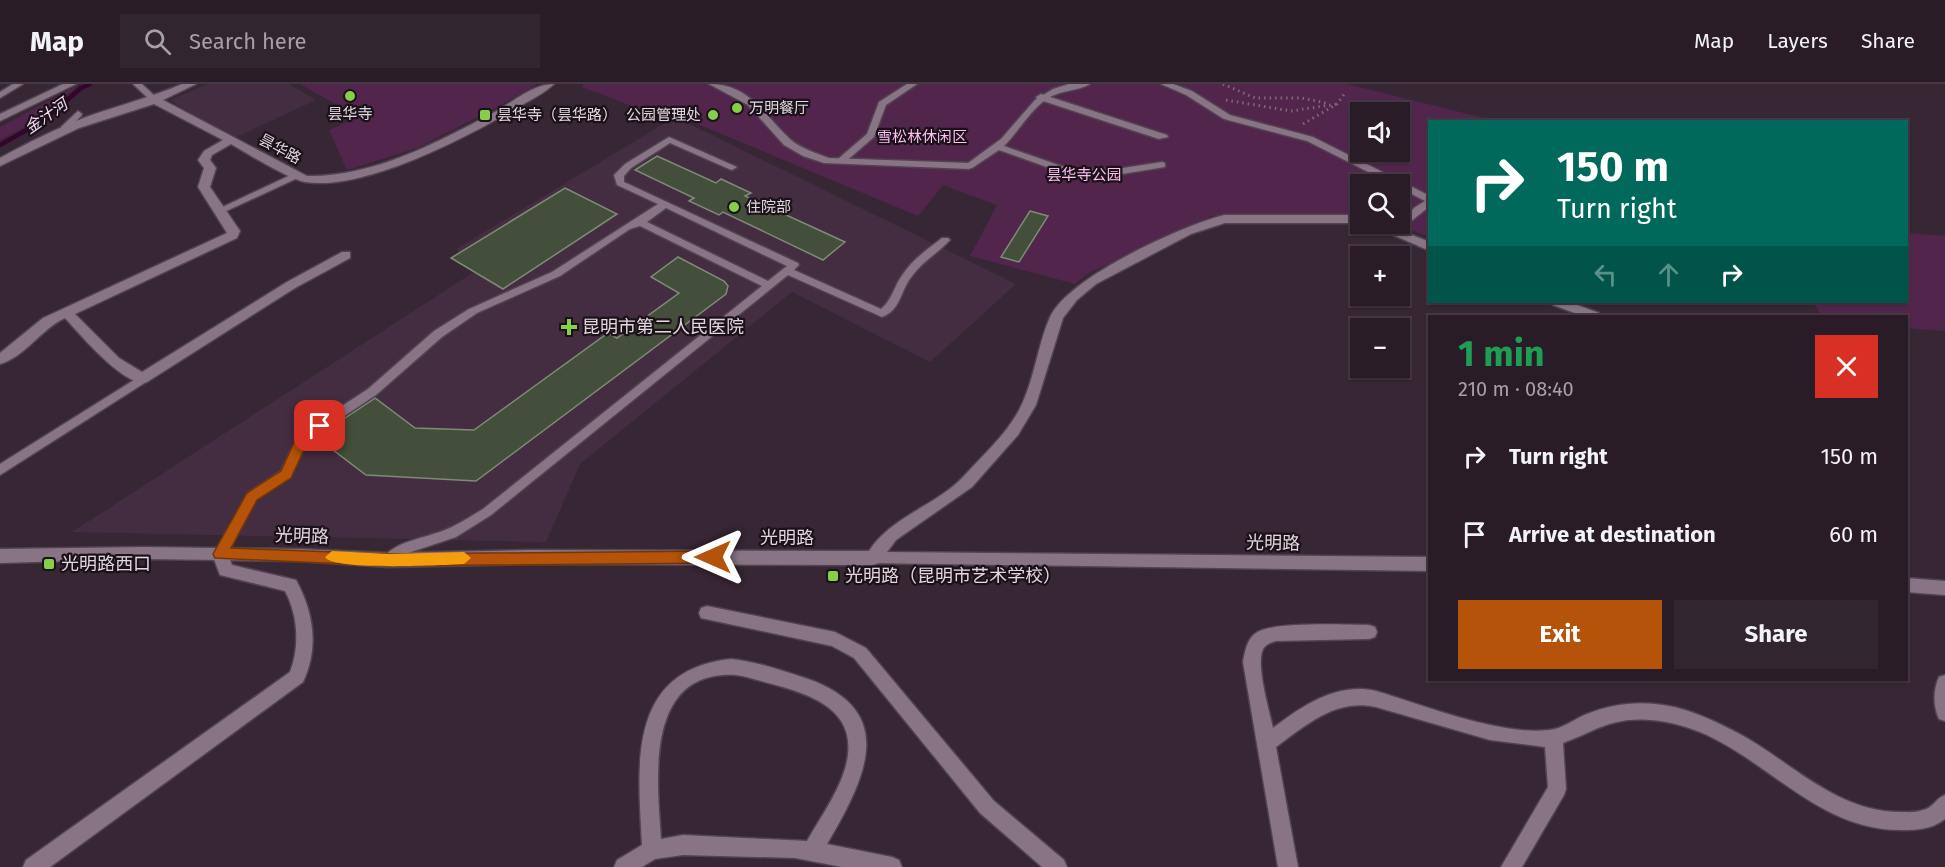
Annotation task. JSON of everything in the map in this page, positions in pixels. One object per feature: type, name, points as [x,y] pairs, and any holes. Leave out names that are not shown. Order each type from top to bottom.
[{"type":"street","points":[[0,118],[71,84]]},
{"type":"street","points":[[0,163],[64,129],[96,116],[155,100],[190,84]]},
{"type":"street","name":"昙华路","points":[[155,100],[297,175],[316,181],[332,179],[403,158],[493,117],[549,84]]},
{"type":"street","points":[[714,84],[752,103],[788,143],[807,154],[828,161],[969,166]]},
{"type":"street","points":[[1041,98],[1163,137]]},
{"type":"street","points":[[0,359],[21,345],[29,334],[48,321],[233,235],[234,231],[204,187],[210,168],[204,160],[208,153],[231,141]]},
{"type":"street","points":[[873,558],[890,536],[967,483],[1013,431],[1029,405],[1057,317],[1072,297],[1092,281],[1187,231],[1224,219],[1350,219]]},
{"type":"street","points":[[1398,234],[1428,246]]},
{"type":"street","points":[[66,312],[114,361],[142,379],[291,285],[346,255]]},
{"type":"street","points":[[1561,303],[1591,315]]},
{"type":"street","points":[[33,867],[297,677],[306,649],[298,597],[290,585],[226,570],[220,554]]},
{"type":"street","name":"光明路","points":[[0,556],[220,554],[388,560],[529,557],[873,558],[1428,564]]},
{"type":"street","points":[[1908,585],[1945,588]]},
{"type":"street","points":[[707,613],[835,639],[860,653],[987,807],[1057,867]]},
{"type":"street","points":[[1288,867],[1251,662],[1254,648],[1262,638],[1276,634],[1369,632]]},
{"type":"street","points":[[652,850],[648,760],[655,723],[672,690],[684,681],[696,675],[731,667],[807,684],[837,702],[850,717],[858,742],[855,768],[812,851]]},
{"type":"street","points":[[1945,683],[1943,696],[1945,713]]},
{"type":"street","points":[[1266,744],[1297,720],[1327,703],[1363,697],[1509,735],[1543,740],[1621,711],[1655,712],[1686,718],[1719,731],[1799,784],[1865,817],[1900,823],[1929,819],[1945,804]]},
{"type":"street","points":[[1511,867],[1557,789],[1553,738]]},
{"type":"street","points":[[624,867],[652,850],[682,845],[795,848],[892,867]]},
{"type":"lane","points":[[0,95],[19,84]]},
{"type":"lane","points":[[137,84],[155,100]]},
{"type":"lane","points":[[841,161],[871,135],[882,104],[913,84]]},
{"type":"lane","points":[[969,166],[997,146],[1041,98],[1057,89],[1086,84]]},
{"type":"lane","points":[[1165,84],[1196,98],[1227,117],[1304,136],[1428,200]]},
{"type":"lane","points":[[64,129],[78,114]]},
{"type":"lane","points":[[388,560],[404,549],[452,533],[487,512],[794,265],[620,183],[619,175],[628,166],[669,140],[732,167]]},
{"type":"lane","points":[[997,146],[1069,172],[1116,172],[1162,165]]},
{"type":"lane","points":[[219,211],[297,175]]},
{"type":"lane","points":[[1410,218],[1428,203]]},
{"type":"lane","points":[[220,554],[252,496],[286,474],[303,437],[372,392],[438,334],[473,310],[556,274],[627,226],[639,222],[665,204]]},
{"type":"lane","points":[[639,222],[769,285]]},
{"type":"lane","points":[[787,271],[882,314],[894,304],[897,292],[912,266],[945,240]]},
{"type":"lane","points":[[0,470],[142,379]]},
{"type":"path","points":[[1223,84],[1267,100],[1302,98],[1329,104]]},
{"type":"path","points":[[1237,101],[1241,92]]},
{"type":"path","points":[[1282,132],[1311,120],[1337,104],[1345,93]]},
{"type":"path","points":[[1196,98],[1237,101],[1291,111],[1337,104]]},
{"type":"shaded area","points":[[208,84],[289,84],[316,100],[230,140],[170,100]]},
{"type":"shaded area","name":"昆明市第二人民医院","points":[[675,117],[1016,284],[930,362],[792,292],[580,464],[546,542],[72,532],[480,268],[456,249]]},
{"type":"green space","points":[[80,84],[34,122],[0,140],[0,127]]},
{"type":"green space","points":[[300,84],[537,84],[496,108],[417,148],[347,170],[329,130],[358,117]]},
{"type":"green space","name":"昙华寺公园","points":[[583,84],[1347,84],[1492,120],[1428,120],[1428,237],[1410,230],[1410,174],[1350,174],[1350,215],[1211,216],[1087,274],[1075,284],[970,256],[997,205],[943,185],[918,216],[676,115],[650,113],[582,87]]},
{"type":"green space","points":[[1908,233],[1945,236],[1945,331],[1908,328],[1908,315],[1821,315],[1814,303],[1908,303]]},
{"type":"building","name":"住院部","points":[[657,156],[716,183],[721,179],[751,193],[745,196],[845,242],[823,260],[723,212],[719,215],[689,201],[694,198],[635,170]]},
{"type":"building","points":[[565,188],[617,214],[503,289],[451,258]]},
{"type":"building","points":[[1030,211],[1048,216],[1019,262],[1001,257]]},
{"type":"building","points":[[678,257],[724,281],[728,286],[726,294],[476,481],[366,475],[316,437],[375,398],[415,428],[474,430],[608,333],[617,338],[679,293],[651,277]]},
{"type":"waterway","name":"金汁河","points":[[0,145],[43,121],[81,88],[90,84]]},
{"type":"slow traffic","points":[[332,557],[388,560],[464,558]]},
{"type":"place","name":"昙华寺","points":[[350,96]]},
{"type":"place","name":"万明餐厅","points":[[737,108]]},
{"type":"place","name":"昙华寺（昙华路）","points":[[485,115]]},
{"type":"place","name":"公园管理处","points":[[713,115]]},
{"type":"place","name":"住院部","points":[[734,207]]},
{"type":"place","name":"昆明市第二人民医院","points":[[569,327]]},
{"type":"place","name":"光明路西口","points":[[49,564]]},
{"type":"place","name":"光明路（昆明市艺术学校）","points":[[833,576]]},
{"type":"route","points":[[320,426],[303,437],[286,474],[252,496],[220,554],[388,560],[713,557]]},
{"type":"park label","name":"雪松林休闲区","points":[[922,137]]}]
